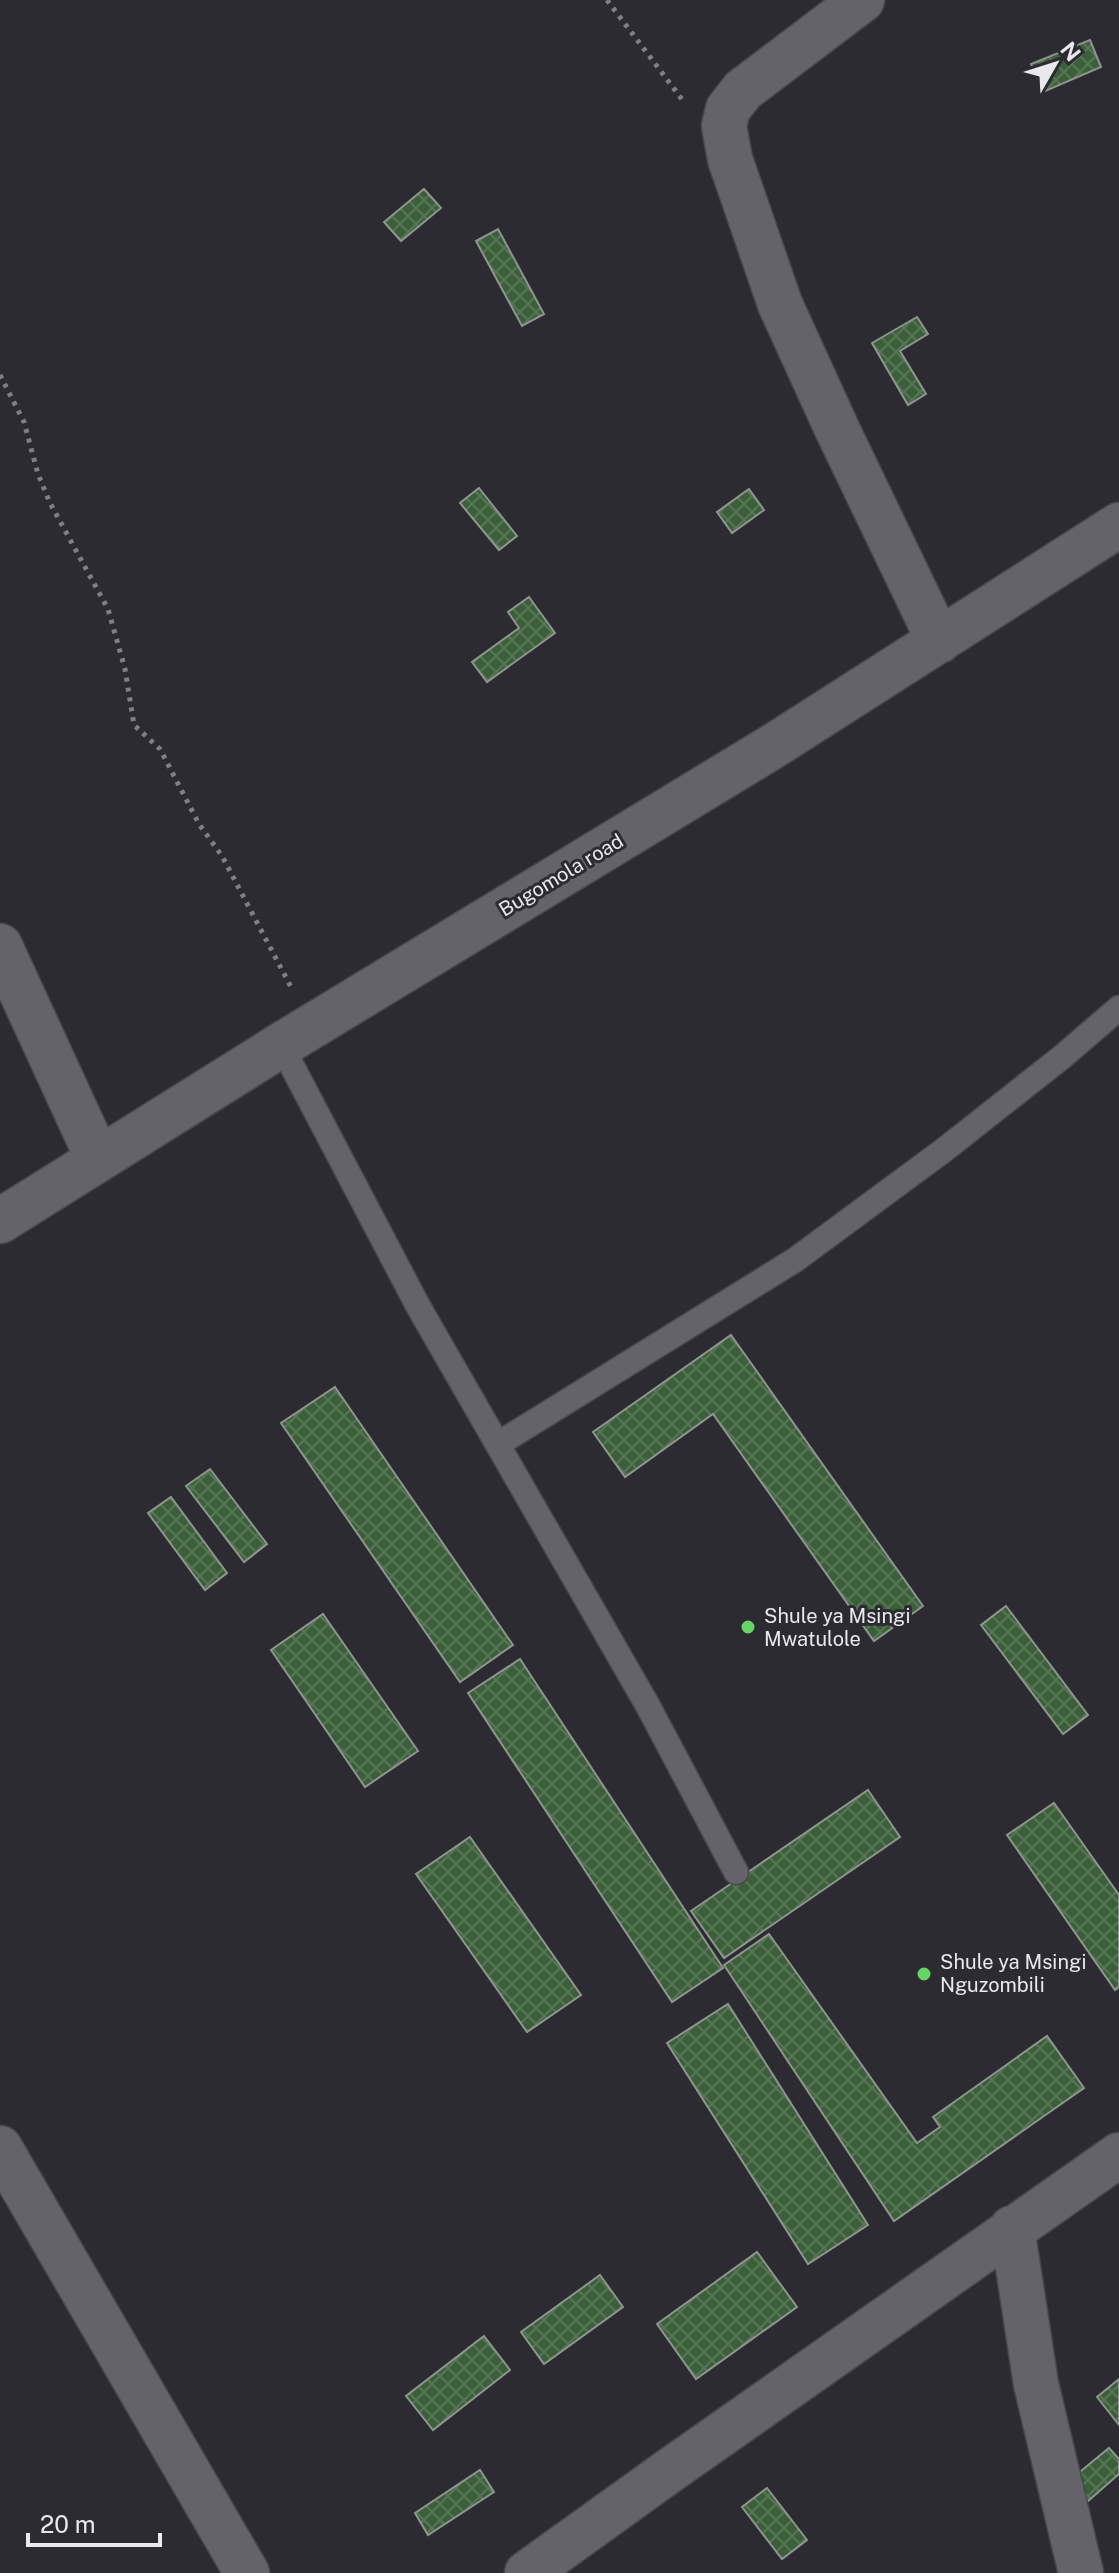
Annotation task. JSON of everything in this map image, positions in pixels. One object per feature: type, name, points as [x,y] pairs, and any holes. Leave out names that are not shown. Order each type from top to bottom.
[{"type":"street","points":[[862,0],[743,90],[728,109],[724,126],[730,159],[780,304],[939,641]]},
{"type":"street","name":"Bugomola road","points":[[0,1221],[297,1036],[762,754],[1119,525]]},
{"type":"street","points":[[0,946],[98,1159]]},
{"type":"street","points":[[0,2148],[14,2199],[247,2573]]},
{"type":"street","points":[[527,2573],[1119,2155]]},
{"type":"street","points":[[1012,2228],[1036,2384],[1081,2573]]},
{"type":"lane","points":[[498,1444],[795,1260],[944,1150],[1119,1008]]},
{"type":"lane","points":[[297,1036],[418,1306],[648,1706],[736,1872]]},
{"type":"path","points":[[607,0],[730,159]]},
{"type":"path","points":[[0,375],[24,422],[38,474],[50,503],[108,609],[125,669],[134,725],[160,749],[199,824],[222,856],[297,1036]]},
{"type":"building","points":[[1090,40],[1101,67],[1043,92],[1031,64]]},
{"type":"building","points":[[424,189],[441,208],[401,241],[384,222]]},
{"type":"building","points":[[498,229],[544,314],[522,326],[476,241]]},
{"type":"building","points":[[917,317],[928,334],[900,351],[926,394],[908,405],[872,343]]},
{"type":"building","points":[[479,488],[517,536],[499,550],[460,503]]},
{"type":"building","points":[[749,489],[764,510],[732,533],[717,512]]},
{"type":"building","points":[[529,597],[555,633],[487,682],[472,662],[519,628],[508,612]]},
{"type":"building","points":[[731,1335],[923,1606],[874,1641],[713,1414],[625,1477],[593,1432]]},
{"type":"building","points":[[335,1387],[513,1645],[460,1682],[281,1423]]},
{"type":"building","points":[[210,1469],[267,1544],[244,1562],[186,1486]]},
{"type":"building","points":[[171,1497],[227,1573],[205,1590],[148,1513]]},
{"type":"building","points":[[1006,1606],[1088,1715],[1063,1734],[981,1625]]},
{"type":"building","points":[[323,1614],[418,1751],[365,1787],[271,1650]]},
{"type":"building","points":[[520,1659],[723,1968],[672,2002],[468,1693]]},
{"type":"building","points":[[868,1790],[900,1837],[724,1958],[691,1911]]},
{"type":"building","points":[[1054,1803],[1119,1895],[1119,1987],[1115,1990],[1007,1835]]},
{"type":"building","points":[[470,1837],[581,1995],[527,2032],[416,1874]]},
{"type":"building","points":[[769,1934],[917,2143],[940,2127],[933,2117],[1047,2036],[1084,2088],[894,2221],[724,1965]]},
{"type":"building","points":[[728,2004],[868,2225],[808,2264],[667,2043]]},
{"type":"building","points":[[757,2252],[797,2307],[696,2379],[657,2324]]},
{"type":"building","points":[[600,2275],[623,2307],[544,2364],[521,2332]]},
{"type":"building","points":[[484,2336],[510,2370],[433,2430],[406,2396]]},
{"type":"building","points":[[1119,2379],[1119,2425],[1097,2397]]},
{"type":"building","points":[[1109,2448],[1119,2459],[1119,2474],[1088,2501],[1070,2480]]},
{"type":"building","points":[[480,2470],[494,2492],[428,2535],[415,2513]]},
{"type":"building","points":[[767,2488],[807,2540],[782,2559],[742,2507]]},
{"type":"place","name":"Shule ya Msingi Mwatulole","points":[[748,1627]]},
{"type":"place","name":"Shule ya Msingi Nguzombili","points":[[924,1974]]}]
